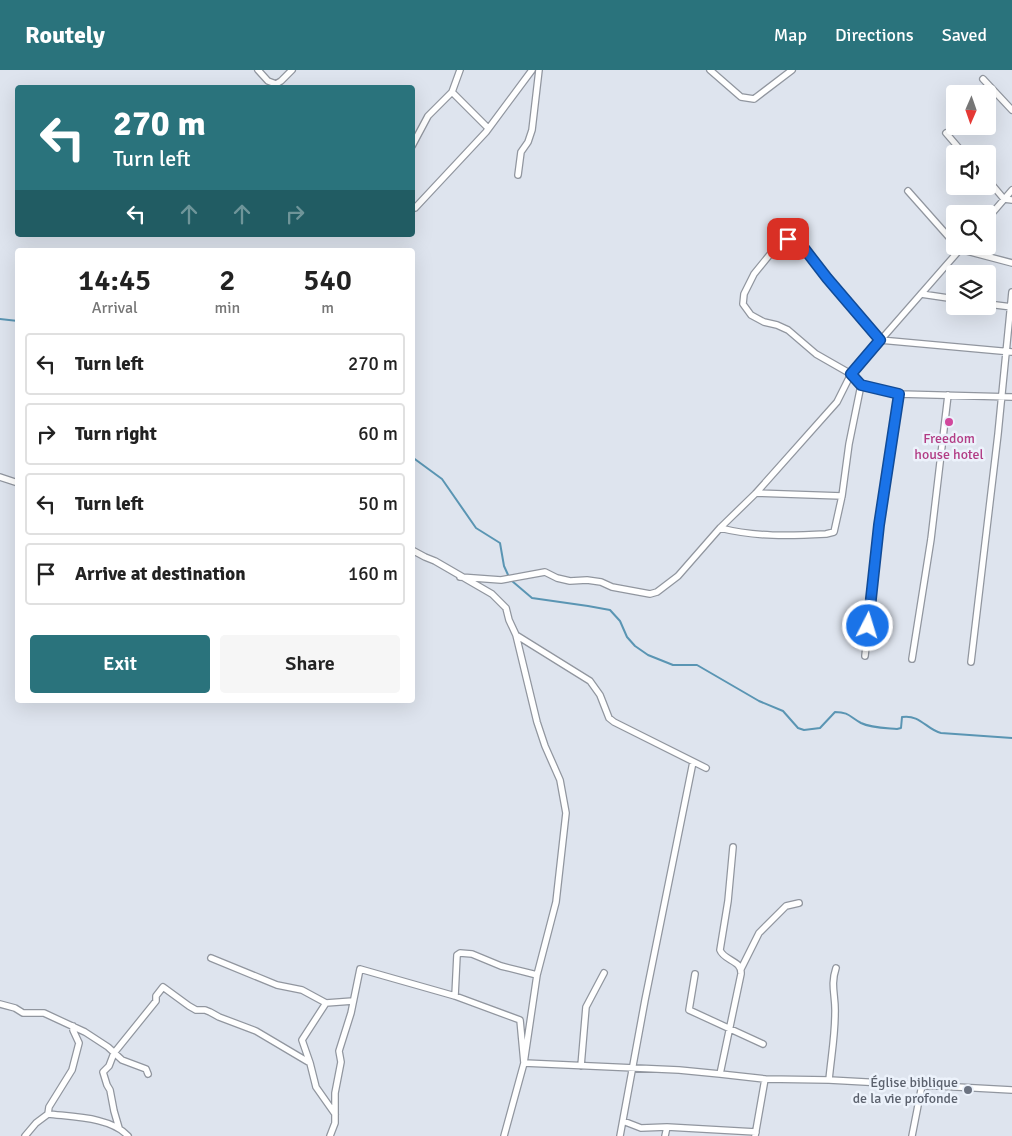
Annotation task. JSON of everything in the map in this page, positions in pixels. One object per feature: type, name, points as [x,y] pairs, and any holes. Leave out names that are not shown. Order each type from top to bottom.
[{"type":"street","points":[[258,70],[268,81],[276,84],[292,70]]},
{"type":"street","points":[[415,140],[428,116],[452,92],[460,70]]},
{"type":"street","points":[[415,208],[488,128],[532,70]]},
{"type":"street","points":[[518,175],[521,152],[528,142],[532,130],[539,70]]},
{"type":"street","points":[[710,70],[741,97],[754,99],[792,70]]},
{"type":"street","points":[[983,79],[1012,110]]},
{"type":"street","points":[[452,92],[488,128]]},
{"type":"street","points":[[948,135],[956,145]]},
{"type":"street","points":[[996,190],[1004,199],[1012,200]]},
{"type":"street","points":[[996,208],[1012,190]]},
{"type":"street","points":[[908,191],[946,233]]},
{"type":"street","points":[[1009,352],[880,340],[800,243],[788,239],[776,247],[754,274],[744,294],[743,304],[752,315],[764,322],[788,330],[816,354],[851,374],[861,385],[899,394],[1012,397]]},
{"type":"street","points":[[460,577],[502,580],[545,572],[557,578],[570,581],[587,580],[650,594],[656,592],[678,576],[720,528],[756,493],[837,402],[851,374],[953,255]]},
{"type":"street","points":[[986,255],[1012,263]]},
{"type":"street","points":[[971,662],[1001,396],[1009,352],[1012,292]]},
{"type":"street","points":[[921,294],[946,298]]},
{"type":"street","points":[[996,305],[1012,308]]},
{"type":"street","points":[[720,528],[738,533],[762,535],[831,534],[835,529],[842,496],[849,444],[861,385]]},
{"type":"street","points":[[865,656],[879,525],[899,394]]},
{"type":"street","points":[[912,659],[931,539],[948,396]]},
{"type":"street","points":[[0,477],[15,483]]},
{"type":"street","points":[[756,493],[842,496]]},
{"type":"street","points":[[415,551],[492,594],[506,608],[516,635],[537,722],[560,780],[566,813],[556,902],[537,975],[524,1063],[504,1136]]},
{"type":"street","points":[[516,635],[590,681],[600,695],[609,718],[614,722],[706,768]]},
{"type":"street","points":[[620,1136],[624,1121],[631,1068],[693,762]]},
{"type":"street","points":[[733,847],[728,901],[720,950],[722,955],[738,964],[741,968]]},
{"type":"street","points":[[720,1074],[741,968],[759,934],[786,906],[799,903]]},
{"type":"street","points":[[455,996],[457,955],[460,953],[472,954],[500,966],[537,975]]},
{"type":"street","points":[[211,958],[277,985],[302,990],[326,1003],[353,1001]]},
{"type":"street","points":[[829,1080],[835,1017],[832,983],[836,968]]},
{"type":"street","points":[[330,1136],[334,1123],[335,1093],[341,1062],[339,1051],[360,969],[455,996],[520,1020],[524,1063]]},
{"type":"street","points":[[582,1066],[586,1008],[604,973]]},
{"type":"street","points":[[695,974],[689,1010],[763,1044]]},
{"type":"street","points":[[128,1136],[120,1128],[110,1090],[103,1074],[114,1053],[156,1001],[156,996],[163,987],[196,1010],[205,1010],[256,1031],[310,1063]]},
{"type":"street","points":[[326,1003],[302,1040],[316,1087],[335,1114]]},
{"type":"street","points":[[0,1004],[15,1008],[23,1013],[44,1013],[73,1026],[85,1032],[122,1060],[146,1069],[148,1074]]},
{"type":"street","points":[[25,1136],[48,1114],[49,1107],[72,1070],[79,1043],[73,1026]]},
{"type":"street","points":[[524,1063],[679,1070],[765,1078],[1012,1090]]},
{"type":"street","points":[[624,1121],[641,1128],[667,1127],[755,1134],[765,1078]]},
{"type":"street","points":[[912,1136],[922,1085]]},
{"type":"street","points":[[48,1114],[90,1118],[120,1128]]},
{"type":"street","points":[[666,1136],[667,1127]]},
{"type":"waterway","points":[[0,319],[15,321]]},
{"type":"waterway","points":[[415,459],[442,479],[476,528],[500,543],[504,566],[509,577]]},
{"type":"waterway","points":[[512,581],[532,598],[610,610],[620,621],[627,637],[635,646],[648,655],[673,665],[697,665],[759,701],[783,711],[798,728],[804,730],[820,728],[835,712],[840,712],[865,725],[874,727],[901,728],[902,717],[908,717],[919,720],[941,733],[1012,738]]},
{"type":"place","name":"Freedom house hotel","points":[[949,422]]},
{"type":"place","name":"Église biblique de la vie profonde","points":[[968,1090]]},
{"type":"route","points":[[788,239],[800,243],[880,340],[851,374],[861,385],[899,394],[879,525],[868,626]]}]
